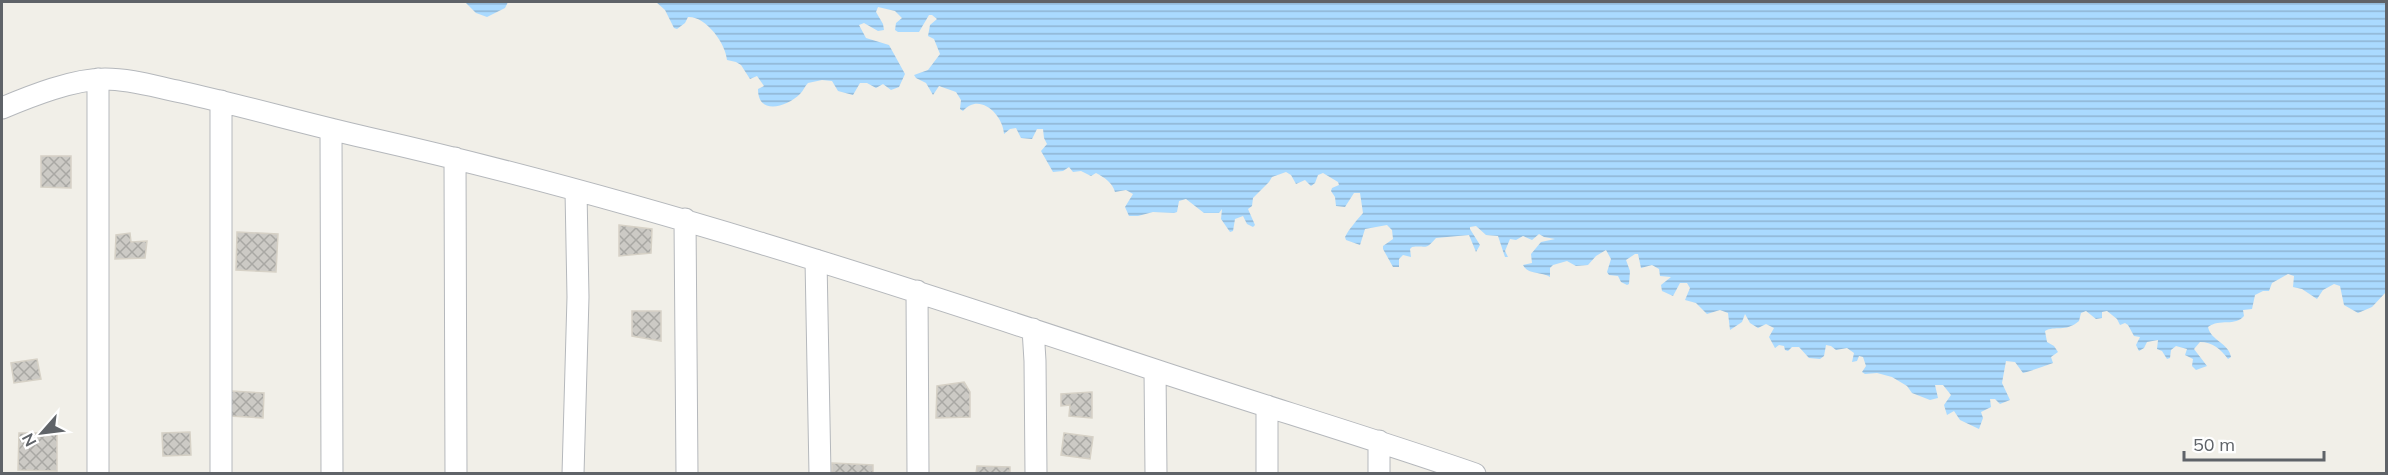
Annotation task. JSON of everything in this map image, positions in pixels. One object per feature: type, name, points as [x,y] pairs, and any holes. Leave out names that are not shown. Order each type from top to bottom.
[{"type":"street","points":[[98,80],[98,474]]},
{"type":"street","points":[[2,108],[32,96],[98,80],[135,82],[455,158],[685,219],[917,291],[1475,474]]},
{"type":"street","points":[[220,474],[221,101]]},
{"type":"street","points":[[331,129],[332,474]]},
{"type":"street","points":[[455,158],[456,474]]},
{"type":"street","points":[[573,474],[578,297],[576,191]]},
{"type":"street","points":[[685,219],[687,474]]},
{"type":"street","points":[[816,260],[820,474]]},
{"type":"street","points":[[917,291],[918,474]]},
{"type":"street","points":[[1033,329],[1036,474]]},
{"type":"street","points":[[1155,370],[1156,474]]},
{"type":"street","points":[[1267,406],[1267,474]]},
{"type":"street","points":[[1379,441],[1379,474]]},
{"type":"water","points":[[465,2],[508,2],[505,8],[487,17],[476,13]]},
{"type":"water","points":[[656,2],[2386,2],[2386,292],[2372,307],[2358,313],[2344,305],[2340,286],[2334,284],[2323,290],[2317,299],[2302,289],[2293,287],[2294,276],[2288,274],[2272,283],[2269,291],[2255,295],[2252,309],[2243,310],[2244,316],[2240,319],[2208,327],[2213,336],[2227,348],[2231,357],[2228,359],[2216,347],[2200,342],[2194,349],[2207,366],[2196,370],[2192,366],[2193,359],[2185,355],[2187,349],[2176,346],[2171,350],[2170,358],[2167,359],[2162,351],[2157,349],[2158,340],[2147,342],[2139,351],[2136,345],[2140,337],[2134,336],[2128,325],[2125,323],[2120,325],[2117,319],[2107,311],[2102,312],[2102,318],[2096,319],[2086,311],[2081,313],[2079,321],[2074,325],[2045,331],[2047,342],[2058,352],[2051,357],[2053,363],[2023,373],[2015,362],[2006,361],[2002,383],[2010,400],[2000,404],[1995,399],[1990,399],[1991,407],[1981,412],[1983,418],[1979,429],[1960,420],[1954,411],[1947,415],[1944,405],[1951,395],[1943,385],[1935,385],[1938,398],[1930,400],[1912,393],[1907,386],[1892,377],[1877,373],[1865,374],[1862,372],[1866,366],[1863,357],[1859,356],[1857,361],[1852,362],[1854,353],[1847,348],[1836,350],[1826,345],[1824,356],[1820,359],[1809,358],[1799,347],[1792,347],[1788,351],[1784,346],[1779,345],[1775,348],[1769,337],[1774,328],[1766,324],[1758,328],[1750,323],[1745,314],[1742,322],[1730,330],[1728,313],[1720,310],[1707,314],[1696,303],[1685,300],[1690,288],[1687,283],[1680,283],[1673,296],[1662,291],[1661,285],[1671,277],[1660,276],[1659,269],[1652,265],[1641,268],[1638,254],[1626,260],[1630,271],[1627,285],[1621,282],[1618,276],[1609,275],[1607,272],[1611,259],[1606,250],[1588,265],[1576,266],[1567,261],[1553,265],[1550,268],[1550,277],[1531,272],[1523,265],[1532,263],[1531,254],[1541,242],[1555,239],[1539,234],[1532,240],[1523,236],[1516,240],[1510,239],[1505,251],[1508,257],[1505,257],[1498,236],[1486,235],[1476,226],[1470,229],[1480,245],[1476,252],[1469,235],[1436,238],[1426,247],[1412,247],[1411,257],[1403,255],[1399,259],[1399,267],[1393,267],[1383,249],[1383,246],[1393,239],[1392,230],[1387,225],[1365,229],[1360,245],[1346,240],[1345,237],[1363,213],[1360,193],[1354,193],[1345,207],[1336,206],[1335,197],[1331,191],[1339,185],[1338,182],[1323,173],[1318,175],[1311,186],[1305,180],[1296,184],[1291,175],[1286,172],[1272,177],[1253,198],[1252,206],[1248,209],[1255,225],[1253,227],[1247,224],[1243,216],[1235,219],[1233,231],[1230,232],[1221,219],[1222,209],[1219,213],[1204,213],[1186,199],[1179,201],[1177,212],[1174,213],[1153,212],[1129,216],[1125,207],[1133,194],[1126,190],[1115,192],[1110,183],[1096,173],[1091,176],[1081,171],[1073,172],[1069,167],[1063,171],[1053,172],[1041,151],[1047,144],[1043,129],[1037,129],[1032,139],[1021,138],[1016,128],[1004,134],[999,119],[989,108],[976,104],[963,111],[960,109],[961,100],[956,92],[939,86],[933,95],[926,83],[916,78],[914,75],[928,70],[940,54],[934,39],[928,36],[930,25],[937,19],[932,15],[929,15],[919,32],[898,32],[895,30],[896,23],[902,18],[895,11],[878,7],[876,12],[884,30],[878,31],[864,23],[859,25],[866,38],[889,45],[905,74],[899,87],[891,90],[883,84],[876,88],[867,83],[860,83],[853,95],[838,91],[832,81],[822,80],[808,83],[801,93],[788,102],[768,106],[759,98],[758,89],[764,86],[757,76],[750,79],[741,65],[727,60],[723,46],[708,26],[702,21],[688,17],[685,23],[677,29],[674,28],[665,10]]},
{"type":"building","points":[[41,156],[71,156],[71,188],[41,187]]},
{"type":"building","points":[[619,225],[652,229],[651,253],[619,256]]},
{"type":"building","points":[[237,232],[278,234],[276,272],[236,270]]},
{"type":"building","points":[[130,233],[131,242],[147,241],[145,258],[115,259],[116,235]]},
{"type":"building","points":[[632,311],[661,311],[661,341],[632,336]]},
{"type":"building","points":[[37,359],[41,379],[14,383],[11,363]]},
{"type":"building","points":[[964,382],[970,392],[970,417],[936,418],[937,386]]},
{"type":"building","points":[[231,391],[264,393],[263,418],[230,416]]},
{"type":"building","points":[[1092,392],[1092,418],[1069,416],[1070,405],[1061,406],[1061,394]]},
{"type":"building","points":[[190,432],[191,455],[163,456],[162,433]]},
{"type":"building","points":[[19,433],[57,433],[57,471],[18,470]]},
{"type":"building","points":[[1064,433],[1093,437],[1090,459],[1061,455]]},
{"type":"building","points":[[832,463],[873,465],[873,474],[832,474]]},
{"type":"building","points":[[977,466],[1010,467],[1010,474],[976,474]]}]
